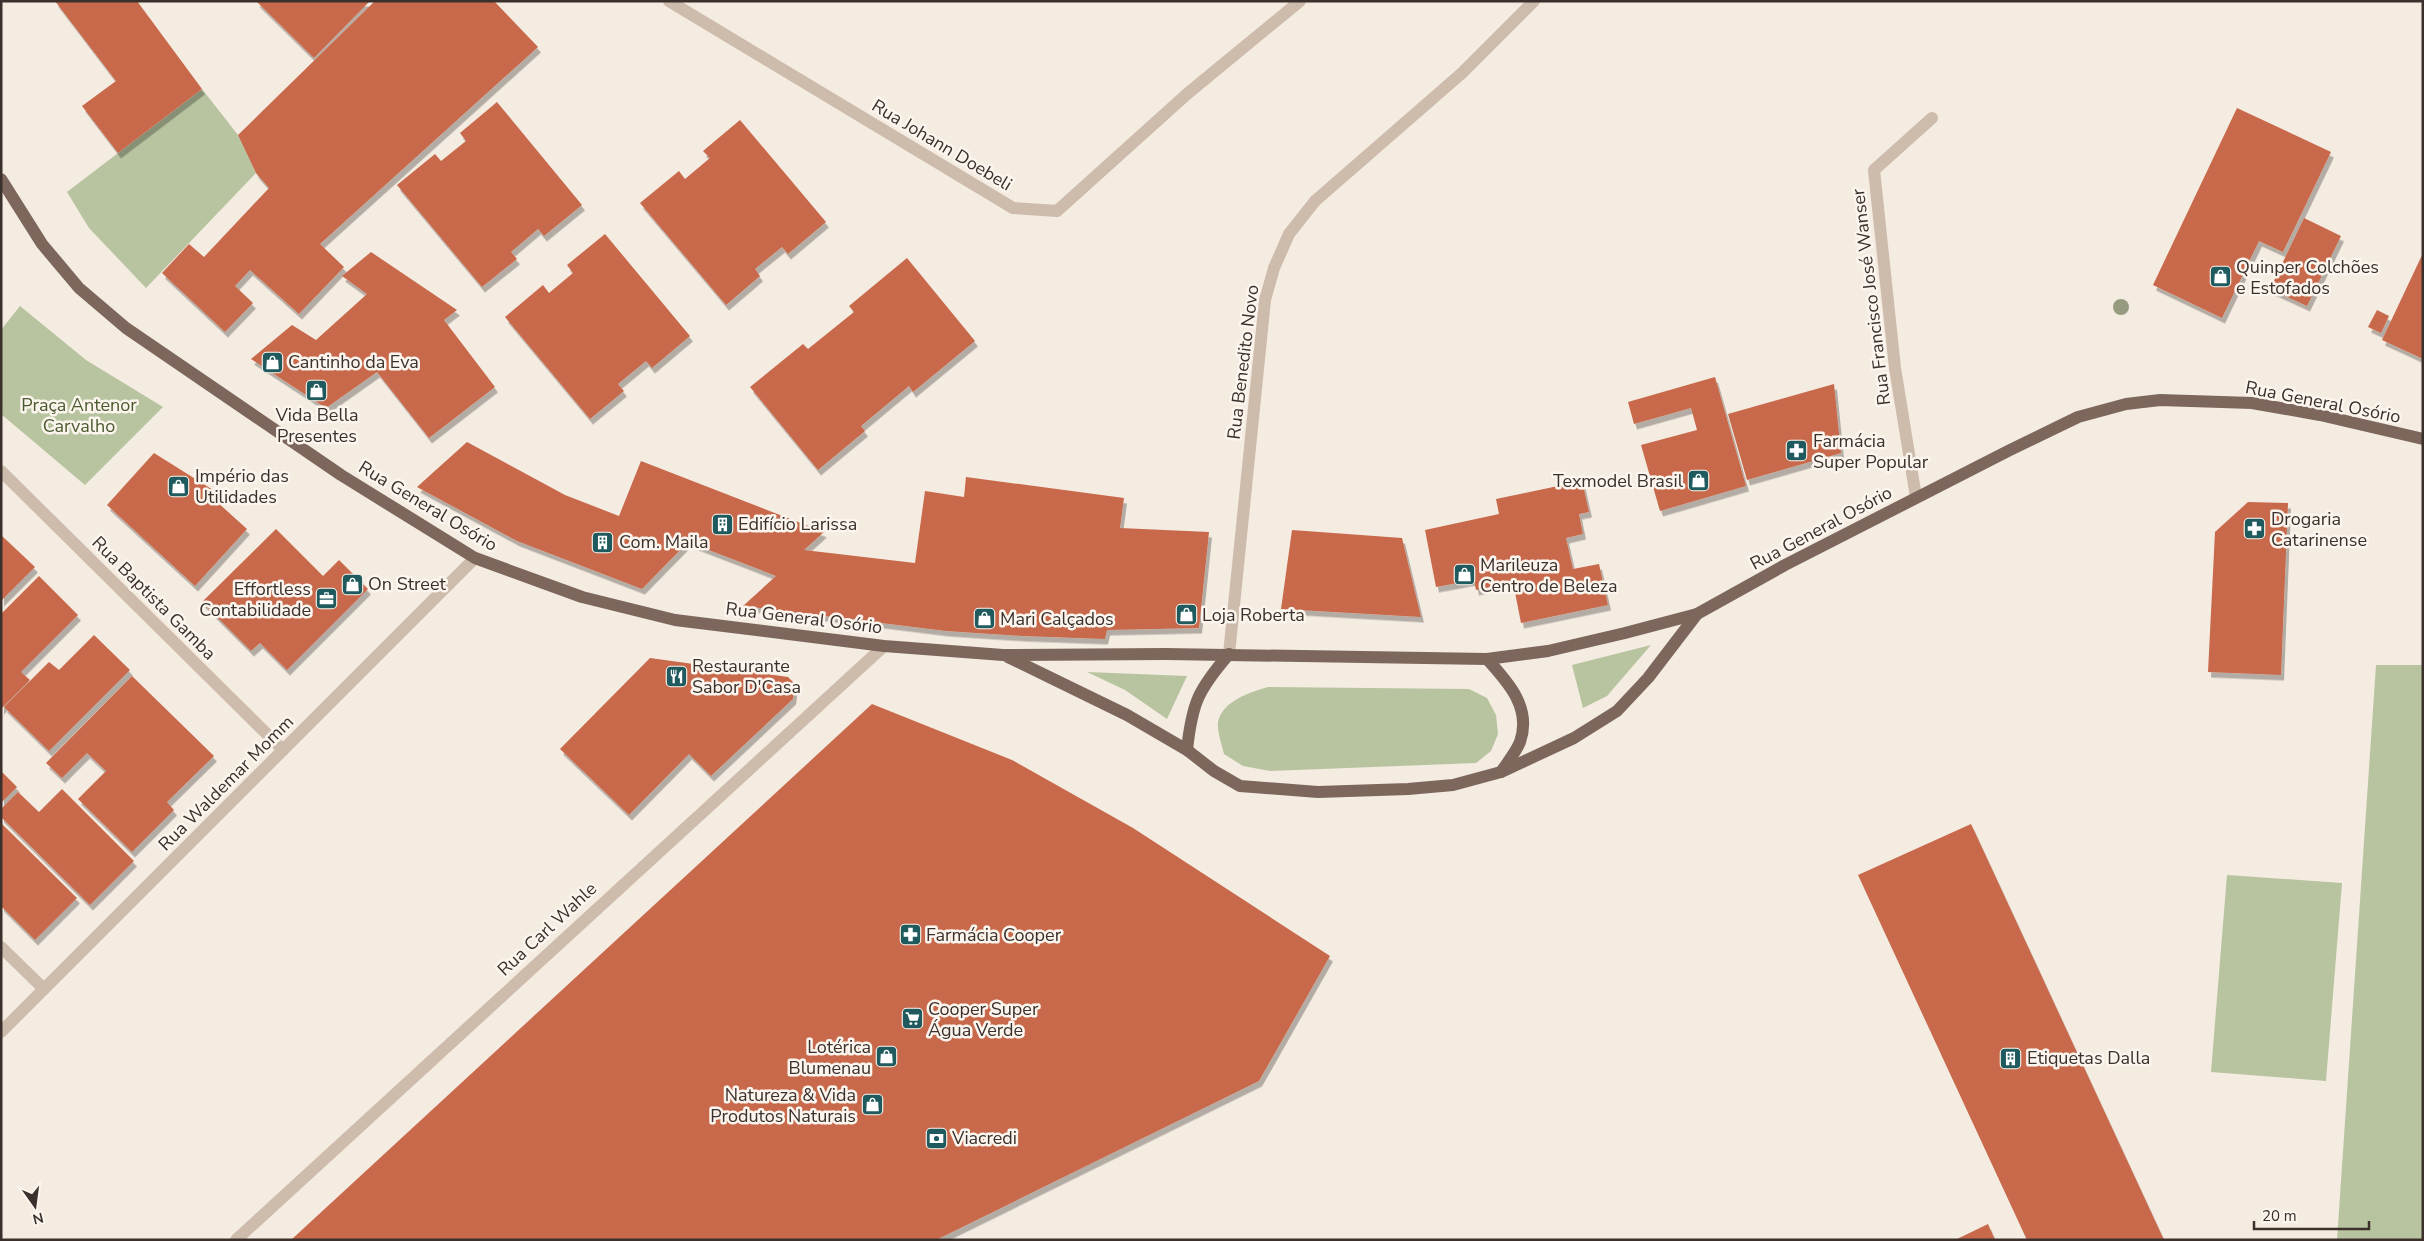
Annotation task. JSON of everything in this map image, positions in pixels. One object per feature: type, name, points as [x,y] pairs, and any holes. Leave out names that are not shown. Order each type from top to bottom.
[{"type":"main road","name":"Rua General Osório","points":[[1,179],[42,244],[79,288],[126,328],[341,475],[475,558],[582,597],[675,620],[884,646],[1003,655],[1229,654],[1487,659],[1548,651],[1697,614],[1916,497],[2078,417],[2126,404],[2160,400],[2252,403],[2320,415],[2423,439]]},
{"type":"main road","name":"Rua General Osório","points":[[1003,655],[1126,715],[1187,750],[1214,771],[1240,786],[1318,792],[1408,789],[1453,785],[1501,772],[1574,738],[1617,711],[1648,678],[1697,614]]},
{"type":"main road","points":[[1187,750],[1192,708],[1202,687],[1229,654]]},
{"type":"main road","points":[[1487,659],[1509,683],[1520,702],[1524,722],[1520,743],[1501,772]]},
{"type":"street","name":"Rua Johann Doebeli","points":[[669,1],[1013,208],[1057,211],[1187,94],[1300,1]]},
{"type":"street","name":"Rua Benedito Novo","points":[[1229,654],[1265,300],[1274,268],[1289,234],[1315,201],[1462,73],[1534,1]]},
{"type":"street","name":"Rua Francisco José Wanser","points":[[1916,497],[1895,368],[1874,170],[1932,118]]},
{"type":"street","name":"Rua Baptista Gamba","points":[[1,471],[283,750]]},
{"type":"street","name":"Rua Waldemar Momm","points":[[1,1032],[475,558]]},
{"type":"street","name":"Rua Carl Wahle","points":[[236,1240],[884,646]]},
{"type":"street","points":[[1,947],[44,990]]},
{"type":"green space","points":[[202,89],[238,135],[256,173],[146,288],[89,228],[67,192]]},
{"type":"green space","name":"Praça Antenor Carvalho","points":[[20,306],[86,360],[163,407],[85,485],[1,414],[1,330]]},
{"type":"green space","points":[[1651,645],[1607,696],[1583,708],[1572,665]]},
{"type":"green space","points":[[2376,665],[2423,665],[2423,1240],[2337,1240]]},
{"type":"green space","points":[[1087,672],[1187,676],[1167,719],[1125,690]]},
{"type":"green space","points":[[1268,687],[1469,689],[1487,698],[1496,715],[1498,734],[1491,751],[1476,763],[1270,771],[1243,766],[1224,754],[1218,722],[1225,708],[1231,703]]},
{"type":"green space","points":[[2227,875],[2342,883],[2326,1081],[2211,1072]]},
{"type":"building","points":[[55,1],[137,1],[202,89],[118,153],[82,106],[116,81]]},
{"type":"building","points":[[256,1],[370,1],[314,58]]},
{"type":"building","points":[[375,1],[494,1],[538,47],[320,244],[344,267],[299,314],[250,270],[235,286],[253,303],[225,332],[162,273],[189,244],[204,257],[269,188],[256,173],[238,135]]},
{"type":"building","points":[[497,102],[582,205],[544,236],[538,229],[511,252],[517,259],[482,287],[397,185],[435,154],[441,161],[466,141],[460,133]]},
{"type":"building","points":[[2237,108],[2331,152],[2283,252],[2259,241],[2222,318],[2153,285]]},
{"type":"building","points":[[740,120],[826,222],[788,254],[782,247],[755,269],[760,276],[726,305],[640,203],[679,171],[685,179],[710,158],[703,151]]},
{"type":"building","points":[[2304,218],[2341,236],[2307,306],[2270,289]]},
{"type":"building","points":[[605,234],[690,336],[652,368],[646,361],[618,384],[624,391],[590,419],[505,317],[543,285],[549,293],[573,273],[567,265]]},
{"type":"building","points":[[371,252],[457,310],[444,320],[495,387],[429,438],[377,372],[326,408],[251,359],[292,325],[316,340],[367,294],[342,276]]},
{"type":"building","points":[[2423,253],[2423,359],[2382,340]]},
{"type":"building","points":[[907,258],[975,341],[913,392],[909,386],[861,426],[865,431],[818,470],[750,387],[803,344],[808,349],[854,312],[849,306]]},
{"type":"building","points":[[2377,310],[2389,316],[2381,333],[2368,327]]},
{"type":"building","points":[[1715,377],[1746,486],[1660,511],[1641,445],[1697,430],[1691,408],[1634,424],[1628,402]]},
{"type":"building","points":[[1834,384],[1841,453],[1747,480],[1728,414]]},
{"type":"building","points":[[467,442],[565,495],[619,516],[641,461],[824,532],[804,550],[915,563],[925,491],[964,497],[966,477],[1124,498],[1120,528],[1209,532],[1199,628],[1107,630],[1105,639],[1023,636],[946,631],[743,606],[776,576],[688,542],[642,589],[517,541],[417,487]]},
{"type":"building","points":[[154,453],[221,495],[216,501],[247,529],[195,586],[107,505]]},
{"type":"building","points":[[1582,481],[1589,512],[1579,514],[1583,534],[1566,538],[1573,569],[1599,564],[1608,605],[1521,623],[1513,582],[1476,590],[1474,580],[1436,587],[1425,530],[1499,514],[1496,499]]},
{"type":"building","points":[[2248,502],[2288,503],[2281,675],[2208,672],[2215,532]]},
{"type":"building","points":[[276,529],[323,576],[339,560],[368,589],[287,670],[260,643],[251,651],[202,602]]},
{"type":"building","points":[[1292,530],[1402,538],[1421,617],[1281,609]]},
{"type":"building","points":[[1,535],[35,567],[1,601]]},
{"type":"building","points":[[39,576],[78,615],[21,672],[30,680],[1,709],[1,614]]},
{"type":"building","points":[[94,635],[130,670],[49,751],[4,707],[49,662],[59,670]]},
{"type":"building","points":[[650,658],[788,677],[795,684],[793,699],[711,776],[689,754],[629,815],[560,749]]},
{"type":"building","points":[[132,676],[214,756],[167,802],[174,810],[132,852],[78,799],[106,771],[87,753],[62,778],[46,763]]},
{"type":"building","name":"Cooper Super Água Verde","points":[[872,704],[1012,760],[1133,828],[1330,956],[1259,1081],[936,1240],[291,1240]]},
{"type":"building","points":[[1,771],[17,787],[1,803]]},
{"type":"building","points":[[62,789],[134,861],[90,905],[1,817],[1,809],[18,792],[39,812]]},
{"type":"building","points":[[1,823],[77,898],[35,940],[1,906]]},
{"type":"building","name":"Etiquetas Dalla","points":[[1971,824],[2164,1240],[2027,1240],[1858,875]]},
{"type":"building","points":[[1988,1224],[1995,1240],[1955,1240]]},
{"type":"place","name":"Quinper Colchões e Estofados","points":[[2220,277]]},
{"type":"place","name":"Cantinho da Eva","points":[[272,362]]},
{"type":"place","name":"Vida Bella Presentes","points":[[317,390]]},
{"type":"place","name":"Farmácia Super Popular","points":[[1797,451]]},
{"type":"place","name":"Texmodel Brasil","points":[[1699,481]]},
{"type":"place","name":"Império das Utilidades","points":[[179,486]]},
{"type":"place","name":"Edifício Larissa","points":[[722,524]]},
{"type":"place","name":"Drogaria Catarinense","points":[[2255,529]]},
{"type":"place","name":"Com. Maila","points":[[603,542]]},
{"type":"place","name":"Marileuza Centro de Beleza","points":[[1464,575]]},
{"type":"place","name":"On Street","points":[[352,584]]},
{"type":"place","name":"Effortless Contabilidade","points":[[327,599]]},
{"type":"place","name":"Loja Roberta","points":[[1186,615]]},
{"type":"place","name":"Mari Calçados","points":[[984,619]]},
{"type":"place","name":"Restaurante Sabor D'Casa","points":[[676,676]]},
{"type":"place","name":"Farmácia Cooper","points":[[910,935]]},
{"type":"place","name":"Cooper Super Água Verde","points":[[912,1019]]},
{"type":"place","name":"Lotérica Blumenau","points":[[887,1057]]},
{"type":"place","name":"Etiquetas Dalla","points":[[2011,1058]]},
{"type":"place","name":"Natureza & Vida Produtos Naturais","points":[[872,1105]]},
{"type":"place","name":"Viacredi","points":[[936,1138]]}]
